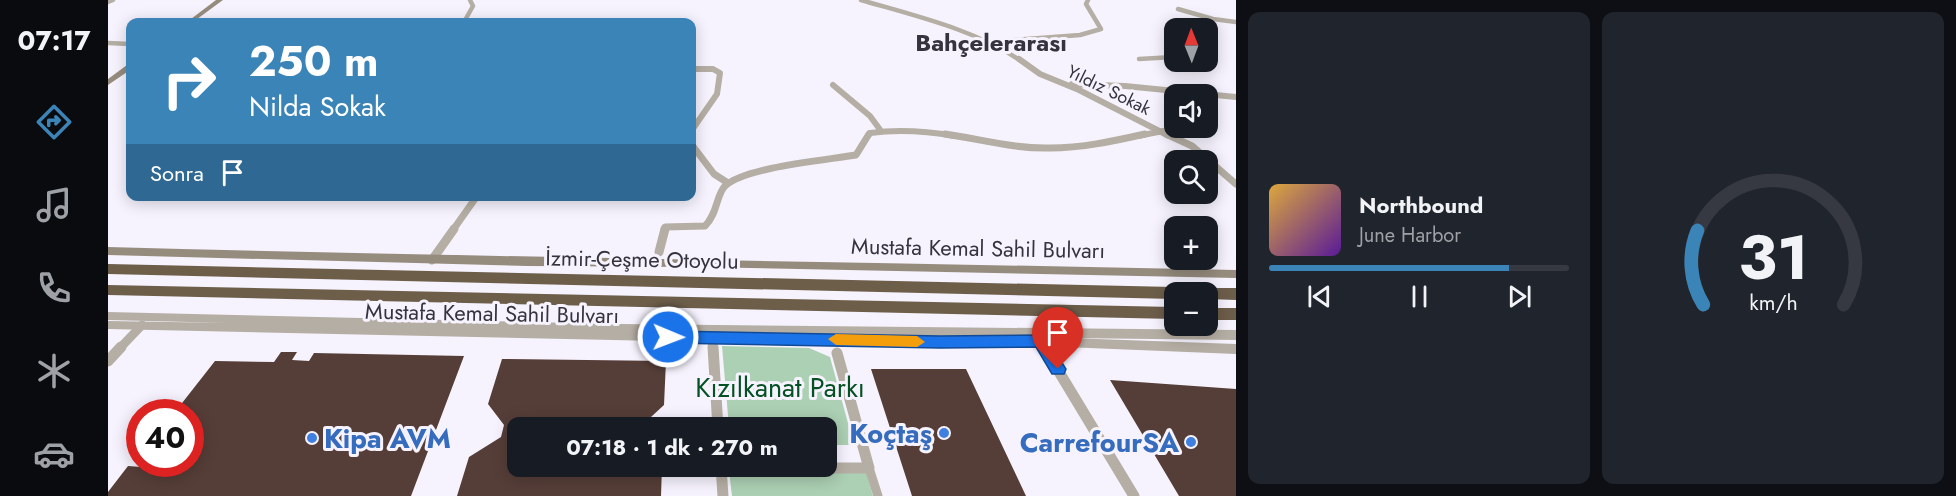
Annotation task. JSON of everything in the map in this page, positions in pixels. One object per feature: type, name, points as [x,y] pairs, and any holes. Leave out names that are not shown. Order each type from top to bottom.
[{"type":"highway","name":"İzmir-Çeşme Otoyolu","points":[[108,269],[1164,293]]},
{"type":"highway","name":"İzmir-Çeşme Otoyolu","points":[[108,290],[1164,313]]},
{"type":"highway","points":[[1218,294],[1236,294]]},
{"type":"highway","points":[[1218,314],[1236,314]]},
{"type":"main road","points":[[195,18],[220,0]]},
{"type":"main road","points":[[110,80],[126,70]]},
{"type":"main road","name":"Mustafa Kemal Sahil Bulvarı","points":[[108,251],[432,260],[1236,274]]},
{"type":"street","points":[[108,2],[113,0]]},
{"type":"street","points":[[466,18],[473,6],[470,0]]},
{"type":"street","name":"Yıldız Sokak","points":[[861,0],[936,22],[1017,56],[1040,74],[1192,146],[1236,184]]},
{"type":"street","points":[[988,42],[1080,35],[1101,29],[1086,4],[1088,0]]},
{"type":"street","points":[[1179,9],[1214,19],[1236,22]]},
{"type":"street","points":[[108,43],[126,44]]},
{"type":"street","points":[[1139,59],[1164,58]]},
{"type":"street","points":[[696,69],[713,69],[720,73],[717,94],[696,124]]},
{"type":"street","points":[[1065,84],[1125,86],[1236,97]]},
{"type":"street","points":[[833,85],[870,116],[881,131]]},
{"type":"street","points":[[659,252],[665,227],[705,226],[710,222],[722,189],[728,183],[752,172],[856,155],[870,133],[909,131],[1051,148],[1163,131]]},
{"type":"street","points":[[696,150],[714,174],[728,183]]},
{"type":"street","points":[[432,260],[473,201]]},
{"type":"street","name":"Mustafa Kemal Sahil Bulvarı","points":[[108,316],[620,328],[1236,335]]},
{"type":"street","name":"Mustafa Kemal Sahil Bulvarı","points":[[108,325],[712,338],[1040,341],[1236,348]]},
{"type":"street","points":[[108,361],[142,326]]},
{"type":"street","points":[[712,338],[717,417]]},
{"type":"street","points":[[1040,341],[1134,496]]},
{"type":"street","points":[[837,353],[878,496]]},
{"type":"street","points":[[837,468],[869,468]]},
{"type":"street","points":[[722,477],[723,496]]},
{"type":"green space","name":"Kızılkanat Parkı","points":[[722,346],[809,348],[830,357],[854,445],[837,445],[837,417],[728,417]]},
{"type":"green space","points":[[837,471],[866,471],[873,496],[732,496],[730,477],[837,477]]},
{"type":"building","name":"Kipa AVM","points":[[281,352],[297,352],[292,360],[309,361],[314,353],[464,356],[411,496],[108,496],[108,492],[126,469],[126,477],[204,477],[204,399],[185,399],[215,361],[274,362]]},
{"type":"building","points":[[502,359],[666,361],[664,405],[651,417],[507,417],[507,477],[662,477],[661,496],[457,496],[469,457],[501,437],[504,425],[488,404]]},
{"type":"building","name":"Koçtaş","points":[[871,369],[966,369],[1026,496],[912,496]]},
{"type":"building","name":"CarrefourSA","points":[[1110,380],[1236,389],[1236,496],[1179,496]]},
{"type":"slow traffic","points":[[836,339],[917,342]]},
{"type":"place","name":"Koçtaş","points":[[944,433]]},
{"type":"place","name":"Kipa AVM","points":[[312,438]]},
{"type":"place","name":"CarrefourSA","points":[[1191,442]]},
{"type":"district","name":"Bahçelerarası","points":[[991,42]]},
{"type":"route","points":[[668,337],[940,342],[1040,341],[1058,369]]}]
